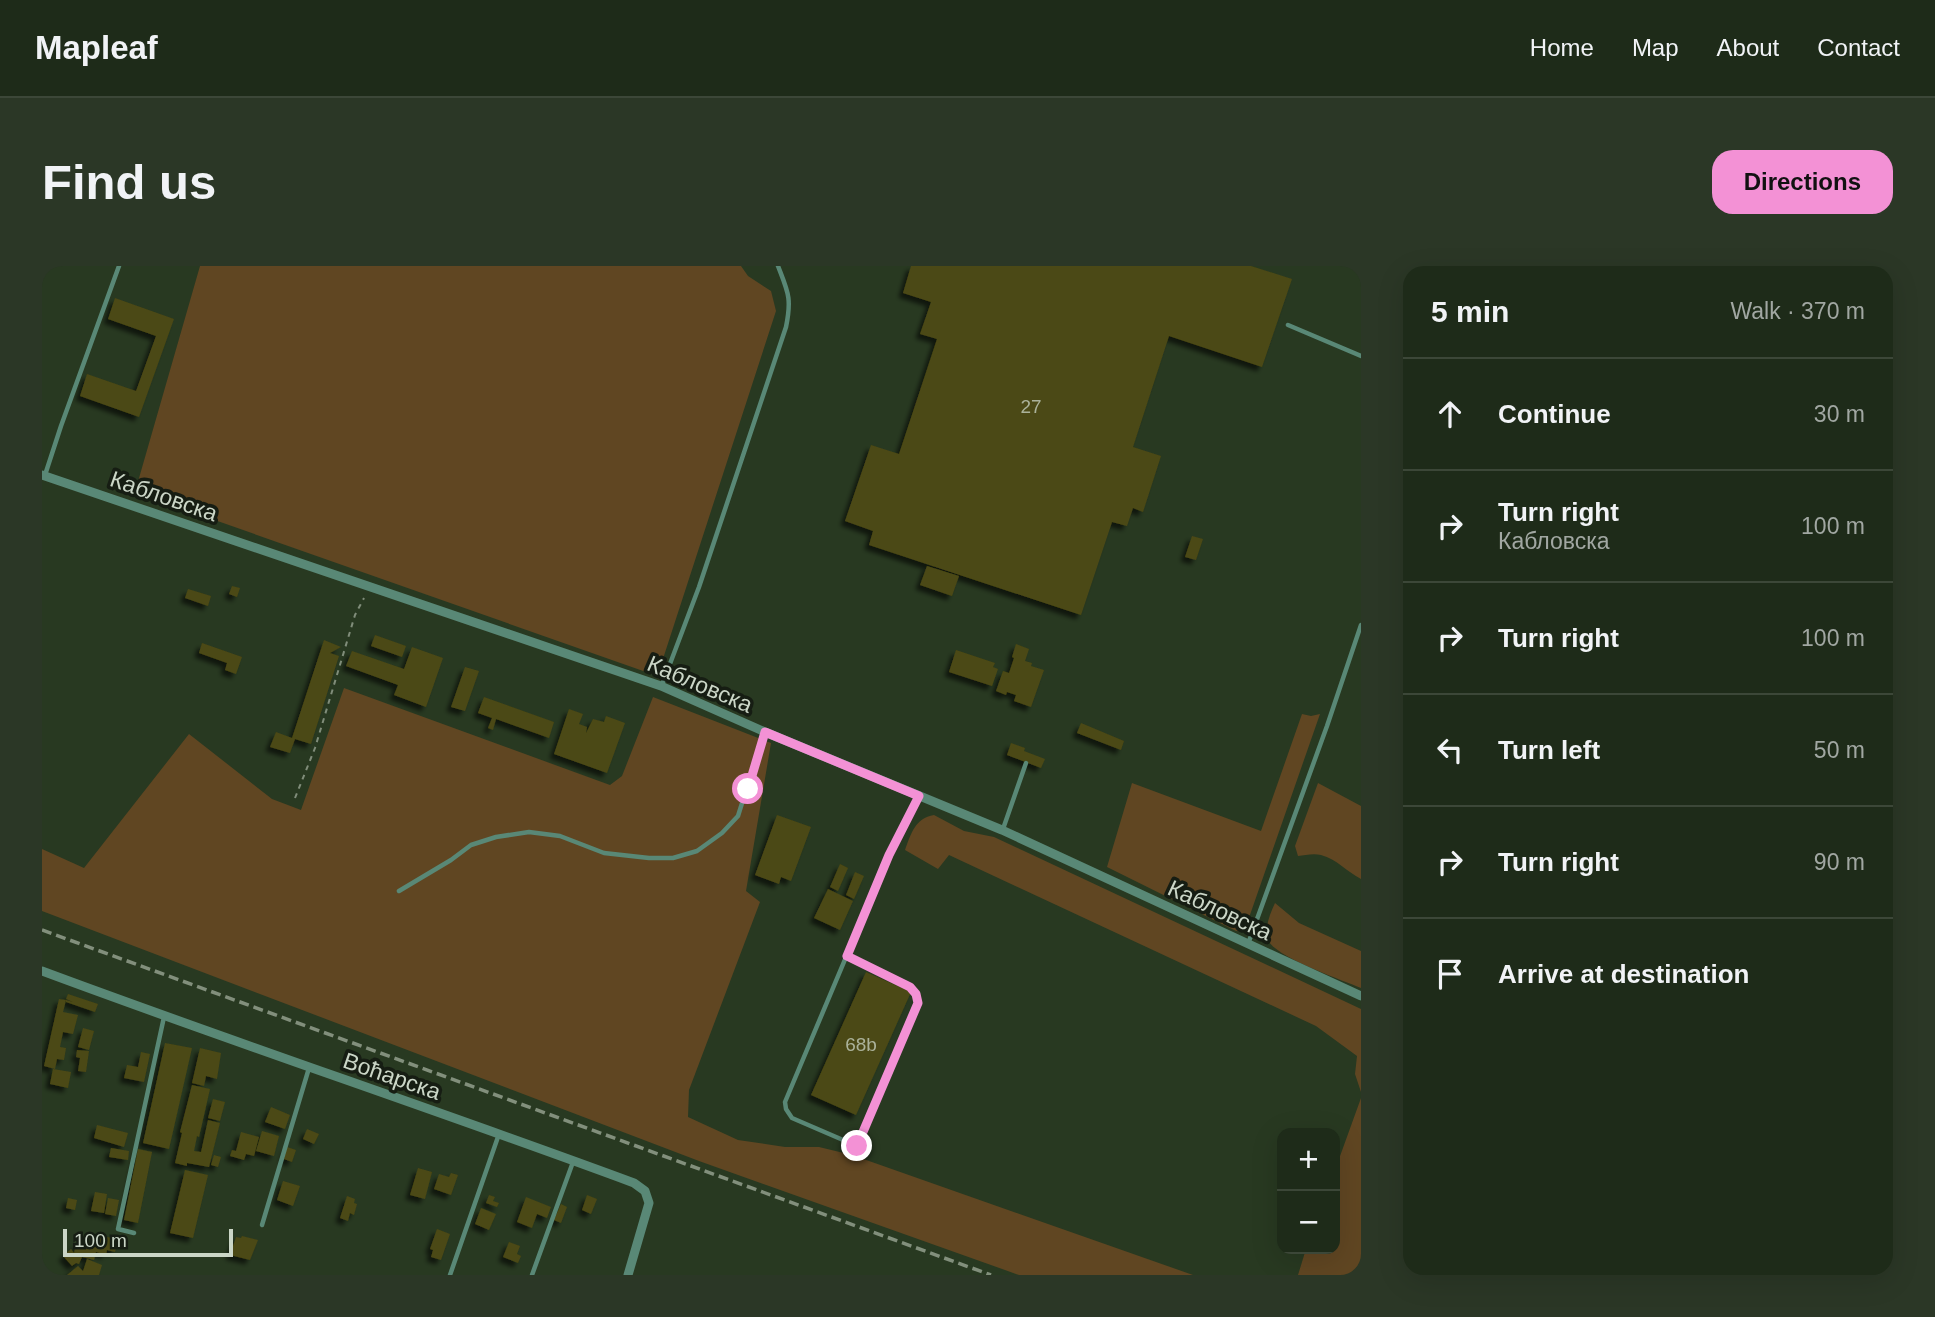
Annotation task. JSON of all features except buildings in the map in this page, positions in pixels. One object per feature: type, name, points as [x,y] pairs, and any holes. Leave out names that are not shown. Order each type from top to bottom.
[{"type":"street","name":"Кабловска","points":[[43,476],[661,686],[1002,830],[1361,996]]},
{"type":"street","name":"Воћарска","points":[[42,971],[634,1183],[645,1191],[649,1203],[628,1275]]},
{"type":"lane","points":[[43,476],[119,266]]},
{"type":"lane","points":[[661,686],[699,587],[786,327],[790,305],[778,266]]},
{"type":"lane","points":[[1288,325],[1361,356]]},
{"type":"lane","points":[[1248,944],[1361,625]]},
{"type":"lane","points":[[399,891],[471,845],[529,831],[560,836],[604,853],[674,858],[697,851],[722,833],[738,816],[765,732]]},
{"type":"lane","points":[[1002,830],[1026,762]]},
{"type":"lane","points":[[847,956],[910,987],[916,994],[918,1003],[857,1146],[792,1118],[785,1102],[889,855],[919,796]]},
{"type":"lane","points":[[134,1233],[118,1229],[164,1016]]},
{"type":"lane","points":[[262,1225],[309,1067]]},
{"type":"lane","points":[[450,1275],[499,1133]]},
{"type":"lane","points":[[532,1275],[574,1161]]},
{"type":"path","points":[[295,798],[315,748],[355,615],[370,586]]},
{"type":"shaded area","points":[[200,266],[741,266],[748,276],[771,291],[776,311],[660,668],[646,672],[135,492]]},
{"type":"shaded area","points":[[344,688],[610,785],[622,776],[653,697],[771,743],[746,891],[760,902],[689,1090],[688,1117],[738,1140],[785,1147],[819,1147],[852,1155],[1193,1275],[1019,1275],[699,1161],[42,911],[42,849],[84,868],[189,734],[272,799],[301,810]]},
{"type":"shaded area","points":[[1302,714],[1320,714],[1244,932],[1236,931],[1107,867],[1132,783],[1261,831]]},
{"type":"shaded area","points":[[1318,783],[1361,806],[1361,879],[1327,857],[1315,854],[1298,856],[1295,846]]},
{"type":"shaded area","points":[[934,815],[964,831],[994,837],[1361,1009],[1361,1092],[1355,1074],[1357,1056],[1316,1026],[949,855],[938,869],[905,850],[918,823]]},
{"type":"shaded area","points":[[1275,903],[1299,923],[1361,951],[1361,988],[1295,961],[1273,947],[1268,940],[1267,931]]},
{"type":"shaded area","points":[[1361,1098],[1361,1275],[1298,1275],[1304,1254],[1340,1254],[1340,1156]]},
{"type":"railway","points":[[42,930],[991,1275]]},
{"type":"route","points":[[748,789],[765,732],[919,796],[889,855],[847,956],[910,987],[916,994],[918,1003],[857,1146]]}]
